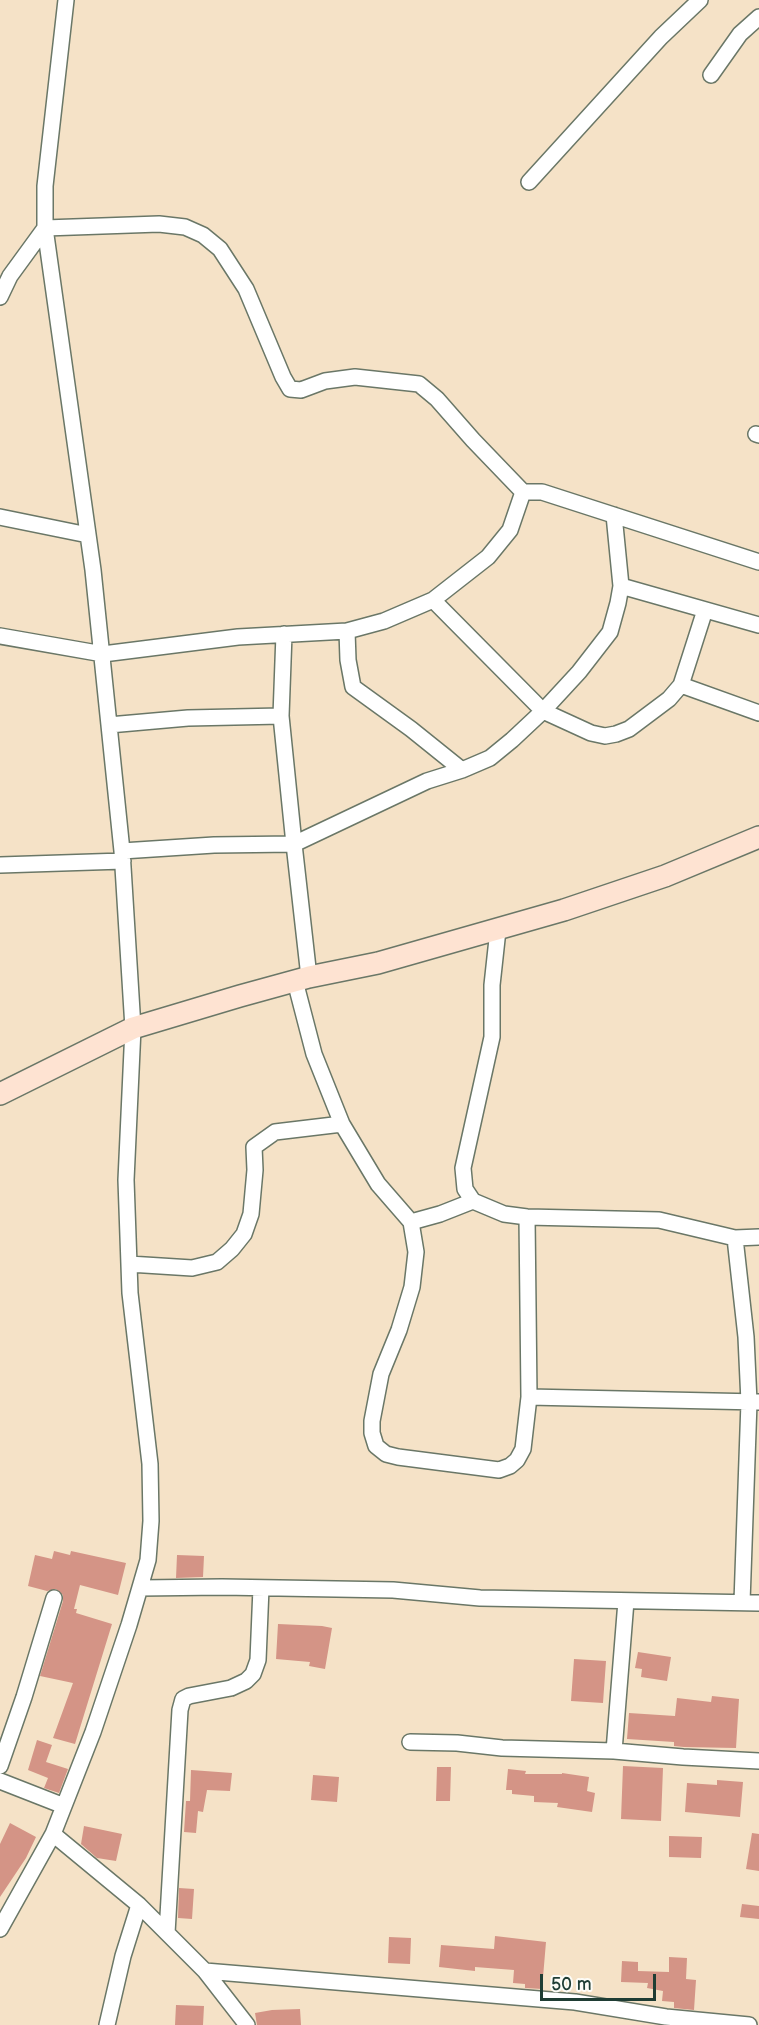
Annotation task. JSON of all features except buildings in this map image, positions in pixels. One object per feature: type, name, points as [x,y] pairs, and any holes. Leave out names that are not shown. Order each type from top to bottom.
[{"type":"street","points":[[0,1929],[53,1834],[93,1732],[148,1560],[151,1521],[150,1464],[139,1384],[129,1264],[126,1180],[133,1028],[122,856],[103,654],[45,228],[46,175],[66,0]]},
{"type":"street","points":[[529,182],[661,37],[700,0]]},
{"type":"street","points":[[711,75],[746,26],[759,17]]},
{"type":"street","points":[[45,228],[159,224],[185,227],[203,235],[220,249],[246,289],[290,389],[301,390],[325,381],[355,377],[419,384],[437,399],[472,440],[523,492],[542,492],[759,562]]},
{"type":"street","points":[[0,297],[10,276],[45,228]]},
{"type":"street","points":[[0,636],[103,654],[214,639],[347,631],[384,621],[433,600],[488,557],[510,530],[523,492]]},
{"type":"street","points":[[0,865],[122,856],[214,845],[294,844],[427,781],[490,758],[543,711],[579,672],[610,632],[621,586],[614,515]]},
{"type":"street","points":[[0,517],[88,535]]},
{"type":"street","points":[[621,586],[759,625]]},
{"type":"street","points":[[433,600],[543,711],[591,733],[605,736],[629,729],[669,699],[681,685],[705,610]]},
{"type":"street","points":[[347,631],[348,660],[353,687],[462,770]]},
{"type":"street","points":[[284,633],[281,716],[294,844],[302,979],[314,1054],[342,1124],[378,1184],[411,1222],[416,1252],[412,1287],[399,1330],[381,1374],[372,1421],[372,1433],[376,1446],[386,1454],[500,1470],[517,1460],[523,1449],[529,1397],[527,1217]]},
{"type":"street","points":[[681,685],[759,713]]},
{"type":"street","points":[[109,725],[188,718],[281,716]]},
{"type":"street","points":[[0,1094],[133,1028],[302,979],[378,963],[498,930],[664,876],[759,837]]},
{"type":"street","points":[[498,930],[492,985],[492,1037],[463,1168],[465,1189],[473,1201],[504,1214],[527,1217],[659,1220],[735,1238],[759,1238]]},
{"type":"street","points":[[129,1264],[192,1268],[217,1262],[244,1234],[251,1214],[254,1147],[264,1137],[275,1132],[342,1124]]},
{"type":"street","points":[[411,1222],[473,1201]]},
{"type":"street","points":[[735,1238],[754,1402],[742,1602]]},
{"type":"street","points":[[529,1397],[754,1402]]},
{"type":"street","points":[[140,1588],[393,1590],[480,1598],[759,1603]]},
{"type":"street","points":[[167,1933],[180,1710],[183,1699],[189,1696],[231,1688],[246,1681],[253,1674],[258,1660],[261,1588]]},
{"type":"street","points":[[0,1766],[54,1598]]},
{"type":"street","points":[[614,1751],[626,1601]]},
{"type":"street","points":[[410,1742],[457,1743],[502,1748],[614,1751],[759,1761]]},
{"type":"street","points":[[0,1781],[64,1806]]},
{"type":"street","points":[[53,1834],[139,1905],[205,1971],[247,2025]]},
{"type":"street","points":[[108,2025],[123,1956],[139,1905]]},
{"type":"street","points":[[205,1971],[575,2002],[666,2021],[749,2025]]}]
